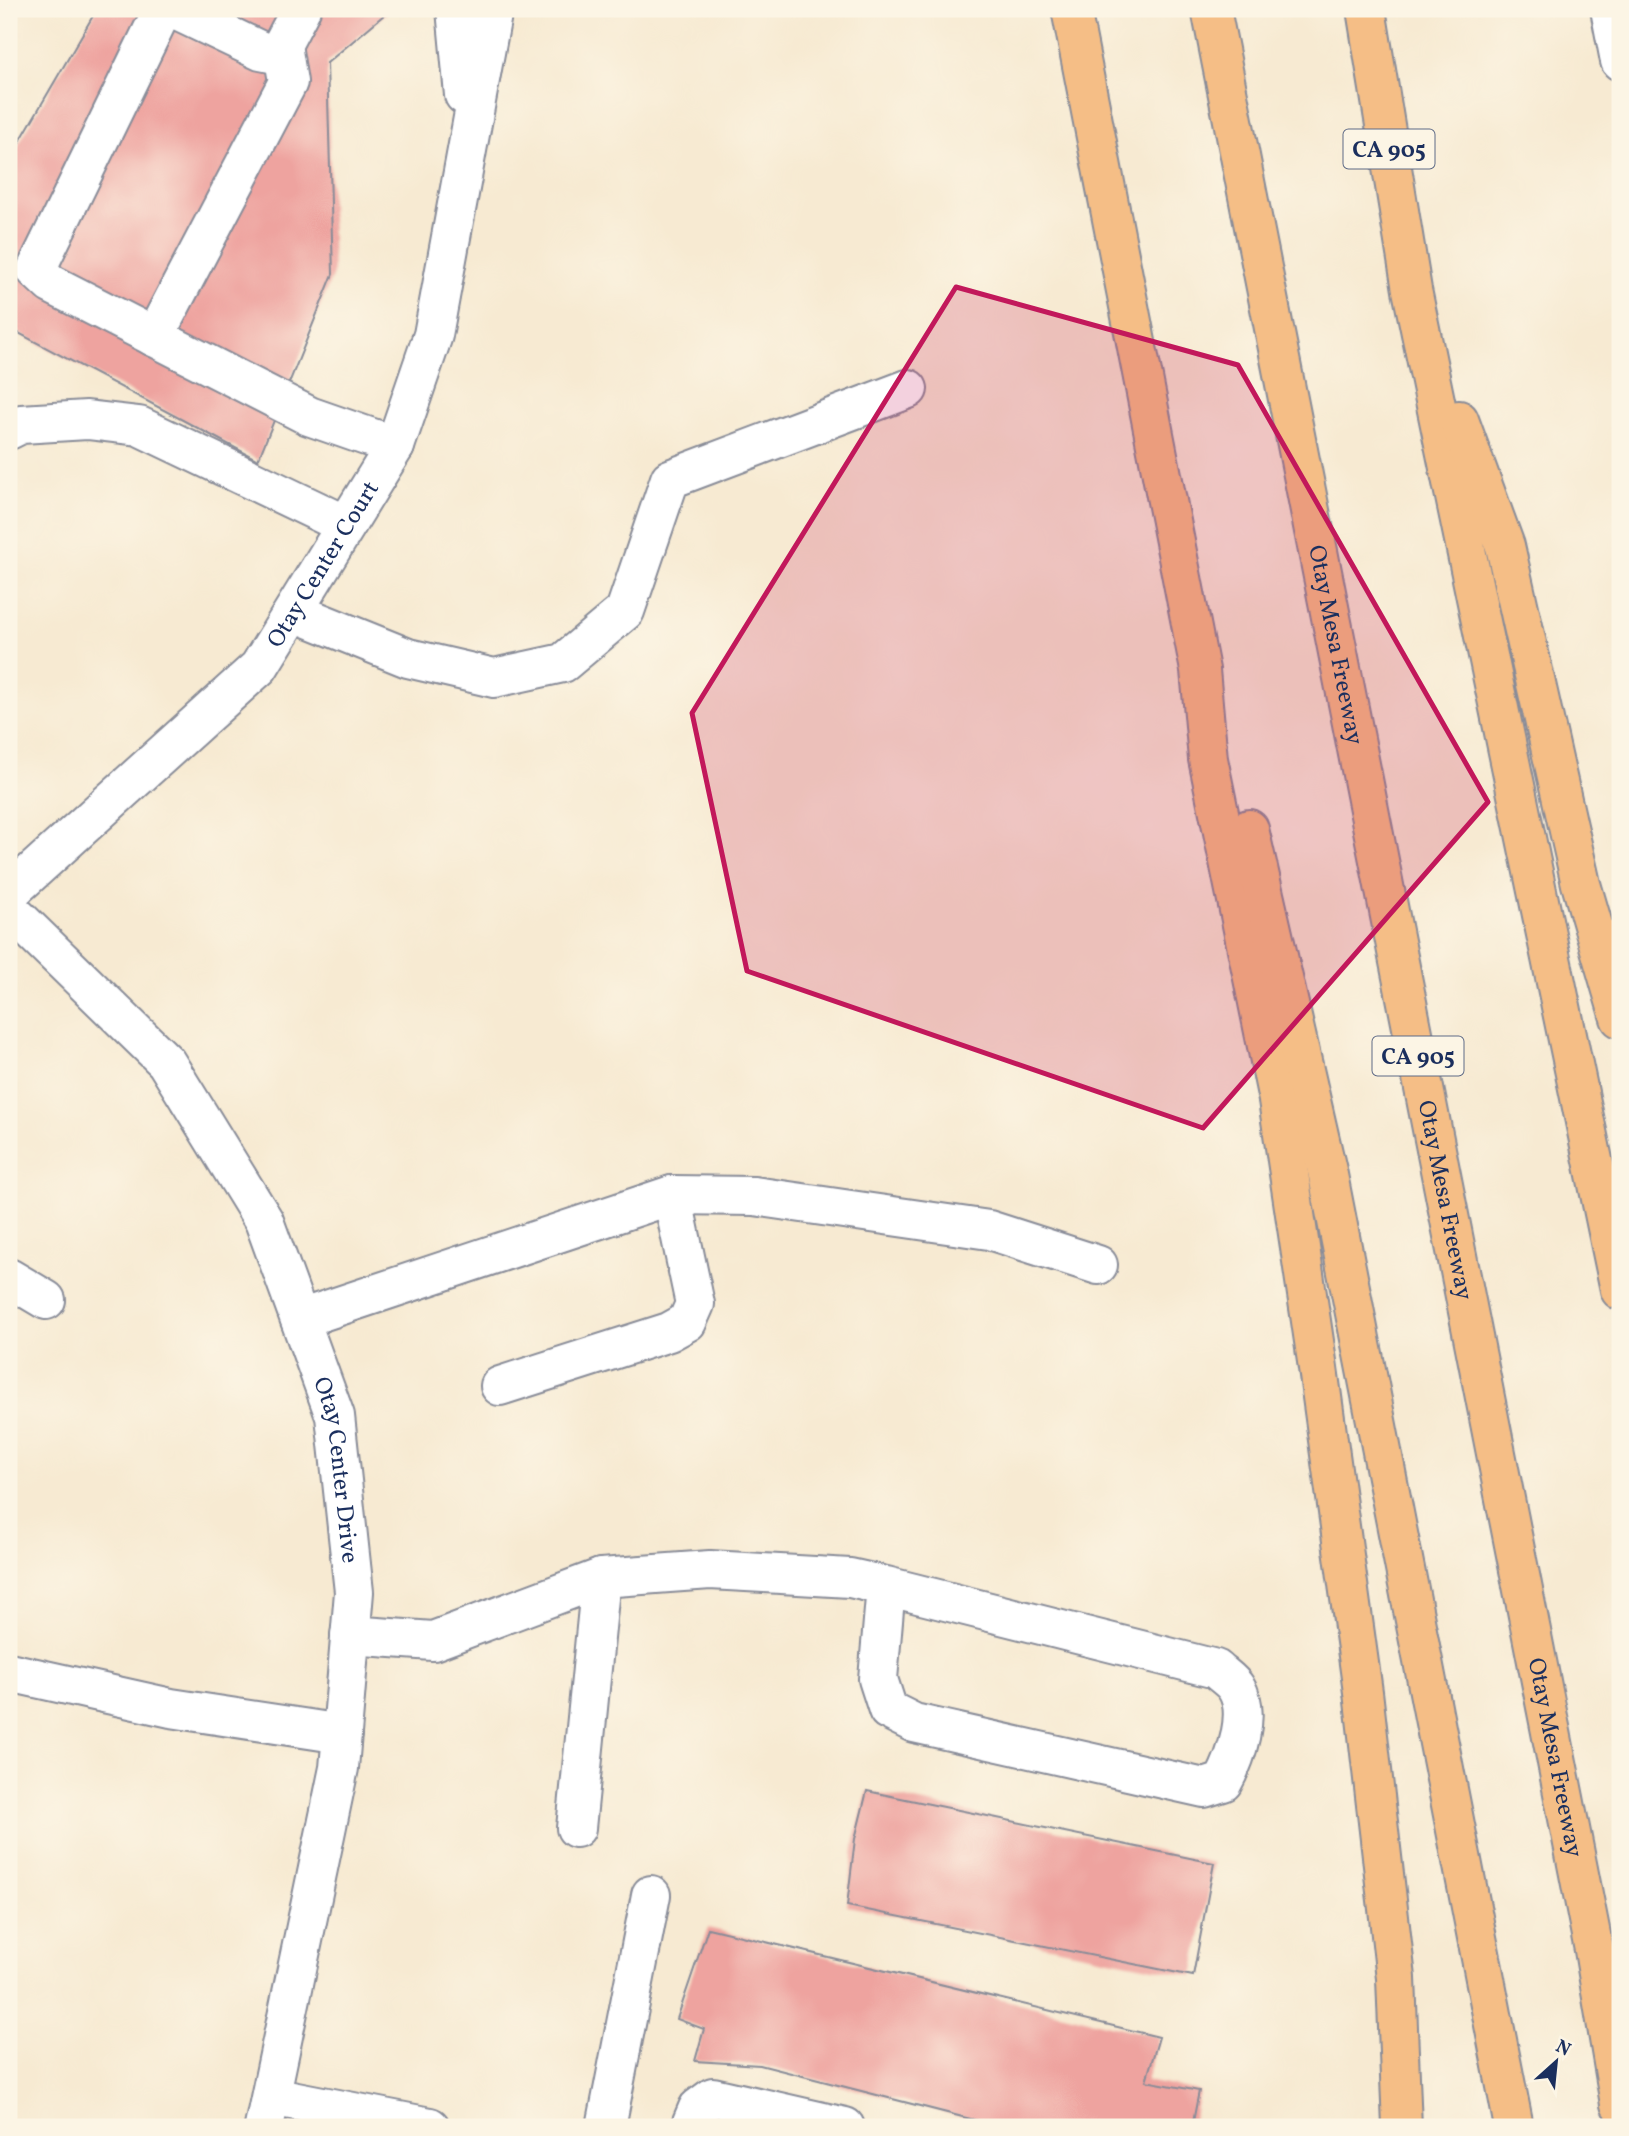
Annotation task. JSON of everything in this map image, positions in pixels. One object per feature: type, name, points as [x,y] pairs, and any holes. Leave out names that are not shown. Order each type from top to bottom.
[{"type":"highway","points":[[1071,9],[1200,670],[1208,759],[1278,1100],[1363,1692],[1396,1978],[1402,2127]]},
{"type":"highway","name":"Otay Mesa Freeway","points":[[1211,9],[1594,1950],[1620,2104]]},
{"type":"highway","name":"CA 905","points":[[1366,9],[1412,290],[1620,1290]]},
{"type":"highway","points":[[1412,290],[1505,546],[1581,884],[1620,1018]]},
{"type":"highway","points":[[1200,670],[1231,751],[1328,1175],[1514,2127]]},
{"type":"street","points":[[163,9],[36,270],[51,284],[309,416],[395,446]]},
{"type":"street","points":[[173,9],[261,51],[271,53],[282,45],[301,9]]},
{"type":"street","points":[[457,9],[468,135]]},
{"type":"street","points":[[468,135],[493,9]]},
{"type":"street","points":[[1610,9],[1620,61]]},
{"type":"street","points":[[154,337],[288,82],[282,45]]},
{"type":"street","name":"Otay Center Court","points":[[9,893],[259,667],[395,446],[433,335],[468,135]]},
{"type":"street","points":[[294,612],[408,658],[494,678],[563,663],[625,611],[670,479],[908,389]]},
{"type":"street","points":[[9,430],[21,424],[88,420],[139,426],[346,525]]},
{"type":"street","name":"Otay Center Drive","points":[[9,909],[166,1062],[264,1221],[335,1416],[354,1592],[339,1768],[267,2111]]},
{"type":"street","points":[[300,1318],[671,1195],[754,1196],[989,1230],[1098,1265]]},
{"type":"street","points":[[500,1386],[669,1332],[687,1322],[695,1304],[671,1195]]},
{"type":"street","points":[[9,1278],[46,1300]]},
{"type":"street","points":[[350,1635],[433,1641],[601,1578],[709,1570],[850,1578],[886,1586],[1216,1669],[1236,1687],[1244,1710],[1234,1762],[1223,1782],[1204,1788],[905,1719],[888,1710],[878,1679],[886,1586]]},
{"type":"street","points":[[576,1828],[601,1578]]},
{"type":"street","points":[[9,1672],[171,1708],[342,1734]]},
{"type":"street","points":[[606,2127],[651,1895]]},
{"type":"street","points":[[690,2127],[698,2108],[713,2097],[845,2127]]},
{"type":"street","points":[[267,2111],[430,2127]]},
{"type":"highlighted area","points":[[956,287],[1238,365],[1488,802],[1203,1128],[747,971],[692,713]]},
{"type":"building","points":[[97,9],[391,9],[327,63],[333,274],[258,460],[9,328],[9,160]]},
{"type":"building","points":[[867,1791],[1214,1863],[1193,1976],[847,1906],[855,1839]]},
{"type":"building","points":[[708,1928],[1159,2037],[1146,2081],[1199,2091],[1192,2127],[986,2127],[982,2122],[760,2065],[695,2061],[704,2029],[677,2019]]}]
